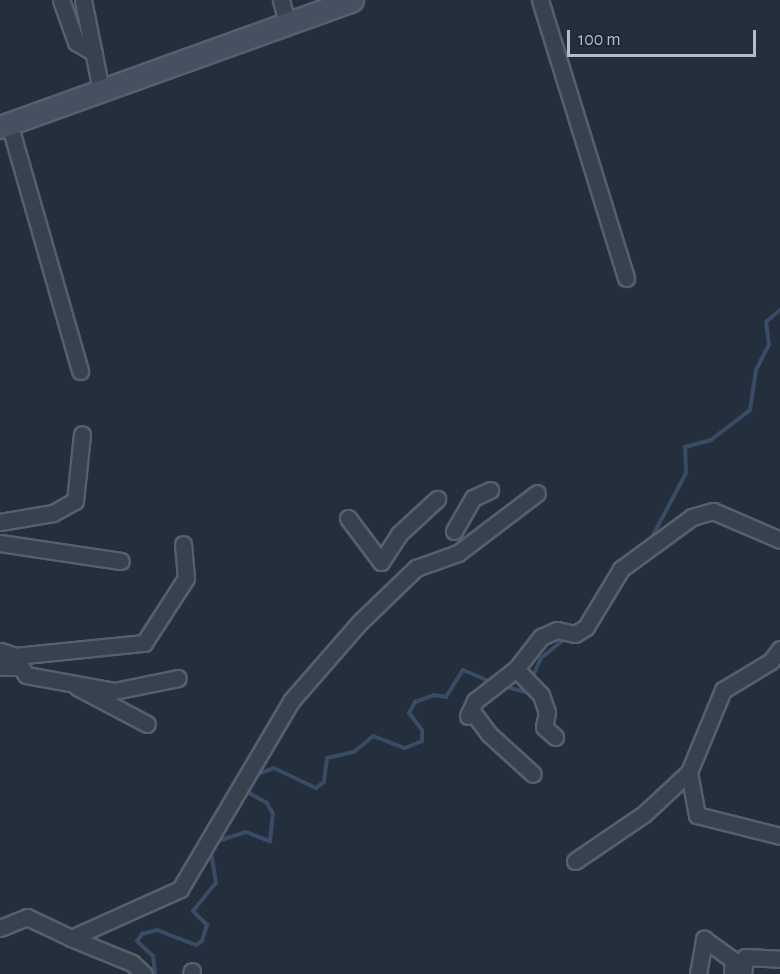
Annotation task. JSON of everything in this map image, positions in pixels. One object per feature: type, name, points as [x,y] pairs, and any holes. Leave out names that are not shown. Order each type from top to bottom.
[{"type":"main road","points":[[5,125],[352,0]]},
{"type":"street","points":[[61,0],[76,42],[94,53]]},
{"type":"street","points":[[83,0],[102,90]]},
{"type":"street","points":[[281,0],[287,23]]},
{"type":"street","points":[[540,0],[626,278]]},
{"type":"street","points":[[5,125],[80,371]]},
{"type":"street","points":[[0,522],[53,513],[75,501],[82,434]]},
{"type":"street","points":[[454,531],[473,498],[490,490]]},
{"type":"street","points":[[71,938],[180,889],[291,701],[360,622],[416,568],[458,553],[537,493]]},
{"type":"street","points":[[348,518],[381,562],[399,534],[437,499]]},
{"type":"street","points":[[533,774],[489,734],[470,713],[475,701],[516,669],[548,632],[575,634],[586,627],[621,569],[692,517],[713,511],[780,540]]},
{"type":"street","points":[[0,543],[121,561]]},
{"type":"street","points":[[0,651],[15,656],[144,643],[186,578],[183,544]]},
{"type":"street","points":[[575,861],[644,814],[689,772],[723,690],[771,661],[780,649]]},
{"type":"street","points":[[0,667],[23,670],[26,675],[65,680],[114,691],[178,678]]},
{"type":"street","points":[[516,669],[541,695],[547,712],[544,727],[555,737]]},
{"type":"street","points":[[65,680],[147,724]]},
{"type":"street","points":[[689,772],[697,815],[780,836]]},
{"type":"street","points":[[0,928],[27,917],[132,963],[144,974]]},
{"type":"street","points":[[698,974],[704,939],[733,960],[732,974]]},
{"type":"street","points":[[743,974],[745,957],[780,959]]},
{"type":"waterway","points":[[650,541],[686,473],[685,447],[711,440],[750,410],[756,370],[769,345],[766,322],[780,310]]},
{"type":"waterway","points":[[594,600],[613,570]]},
{"type":"waterway","points":[[534,674],[541,658],[567,637]]},
{"type":"waterway","points":[[252,776],[274,768],[316,788],[324,782],[327,758],[354,752],[373,736],[405,748],[422,741],[422,730],[409,713],[415,702],[434,695],[446,697],[463,670],[491,682]]},
{"type":"waterway","points":[[503,686],[529,693]]},
{"type":"waterway","points":[[155,974],[153,956],[137,941],[142,934],[157,930],[196,945],[202,941],[207,925],[193,911],[216,883],[211,850],[218,841],[246,832],[270,841],[273,814],[267,803],[249,793],[249,782]]}]
